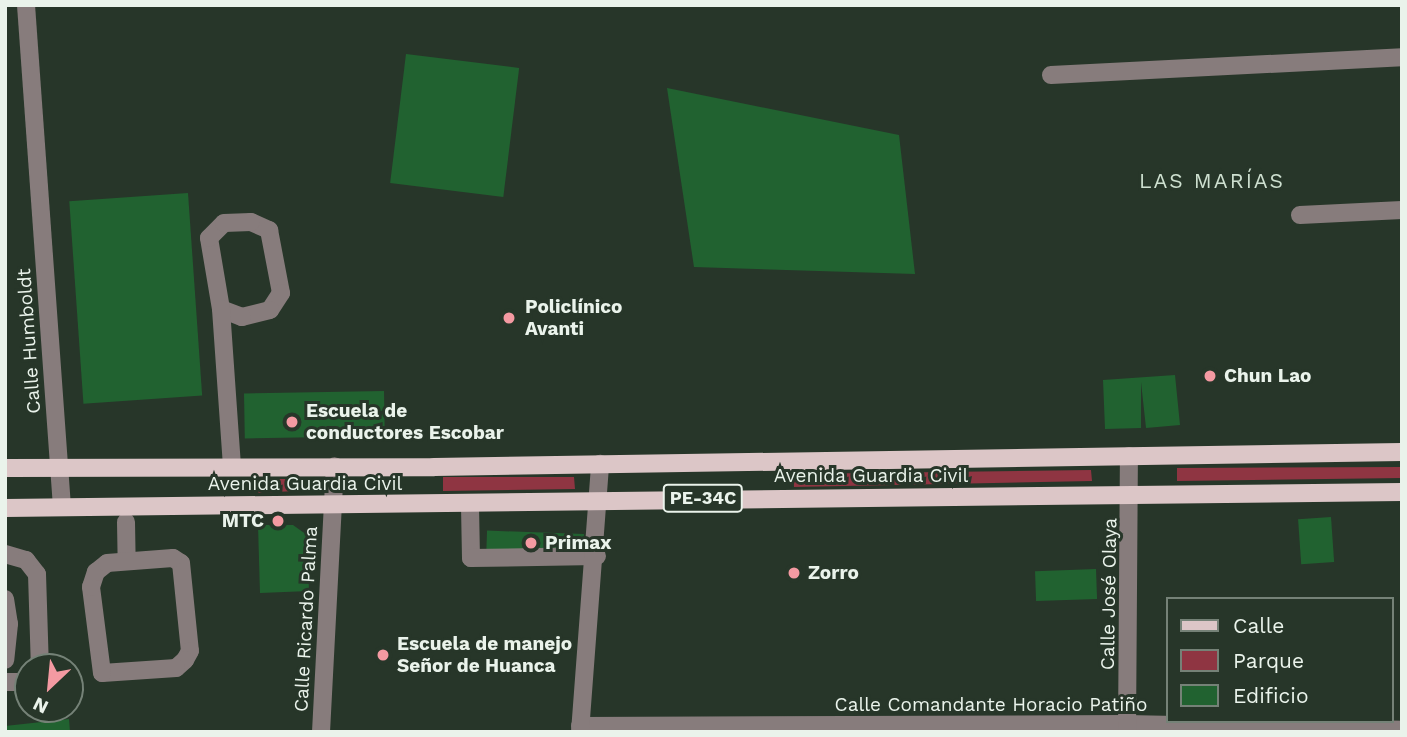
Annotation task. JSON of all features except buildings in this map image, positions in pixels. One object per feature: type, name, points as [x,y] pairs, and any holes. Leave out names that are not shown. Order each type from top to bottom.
[{"type":"main road","name":"Avenida Guardia Civil","points":[[5,468],[600,464],[1402,452]]},
{"type":"main road","name":"Avenida Guardia Civil","points":[[5,508],[333,503],[470,506],[600,499],[1402,492]]},
{"type":"street","name":"Calle Humboldt","points":[[26,5],[62,507]]},
{"type":"street","points":[[1051,75],[1402,57]]},
{"type":"street","points":[[1300,215],[1402,210]]},
{"type":"street","points":[[221,309],[242,317],[270,310],[281,293],[269,230],[251,222],[224,223],[209,238],[221,309],[232,467]]},
{"type":"street","name":"Calle José Olaya","points":[[1127,728],[1132,495],[1129,456]]},
{"type":"street","points":[[580,729],[597,556],[600,464]]},
{"type":"street","name":"Calle Ricardo Palma","points":[[321,732],[335,466]]},
{"type":"street","points":[[470,506],[471,558],[597,556]]},
{"type":"street","points":[[126,522],[127,561]]},
{"type":"street","points":[[5,554],[26,560],[37,574],[39,653]]},
{"type":"street","points":[[173,558],[181,563],[190,651],[176,668],[102,673],[91,587],[96,572],[107,563],[127,561],[173,558]]},
{"type":"street","points":[[5,599],[5,660]]},
{"type":"street","points":[[7,624],[38,623]]},
{"type":"street","name":"Calle Comandante Horacio Patiño","points":[[580,729],[1127,728],[1396,731]]},
{"type":"green space","points":[[1402,467],[1402,478],[1177,481],[1177,468]]},
{"type":"green space","points":[[1091,470],[1092,481],[794,487],[793,474]]},
{"type":"green space","points":[[443,477],[574,477],[575,489],[443,491]]},
{"type":"green space","points":[[257,479],[312,479],[315,490],[256,493],[251,484]]},
{"type":"place","name":"Policlínico Avanti","points":[[509,318]]},
{"type":"place","name":"Chun Lao","points":[[1210,376]]},
{"type":"place","name":"Escuela de conductores Escobar","points":[[292,422]]},
{"type":"place","name":"MTC","points":[[278,521]]},
{"type":"place","name":"Primax","points":[[531,543]]},
{"type":"place","name":"Zorro","points":[[794,573]]},
{"type":"place","name":"Escuela de manejo Señor de Huanca","points":[[383,655]]},
{"type":"district","name":"LAS MARÍAS","points":[[1212,181]]}]
